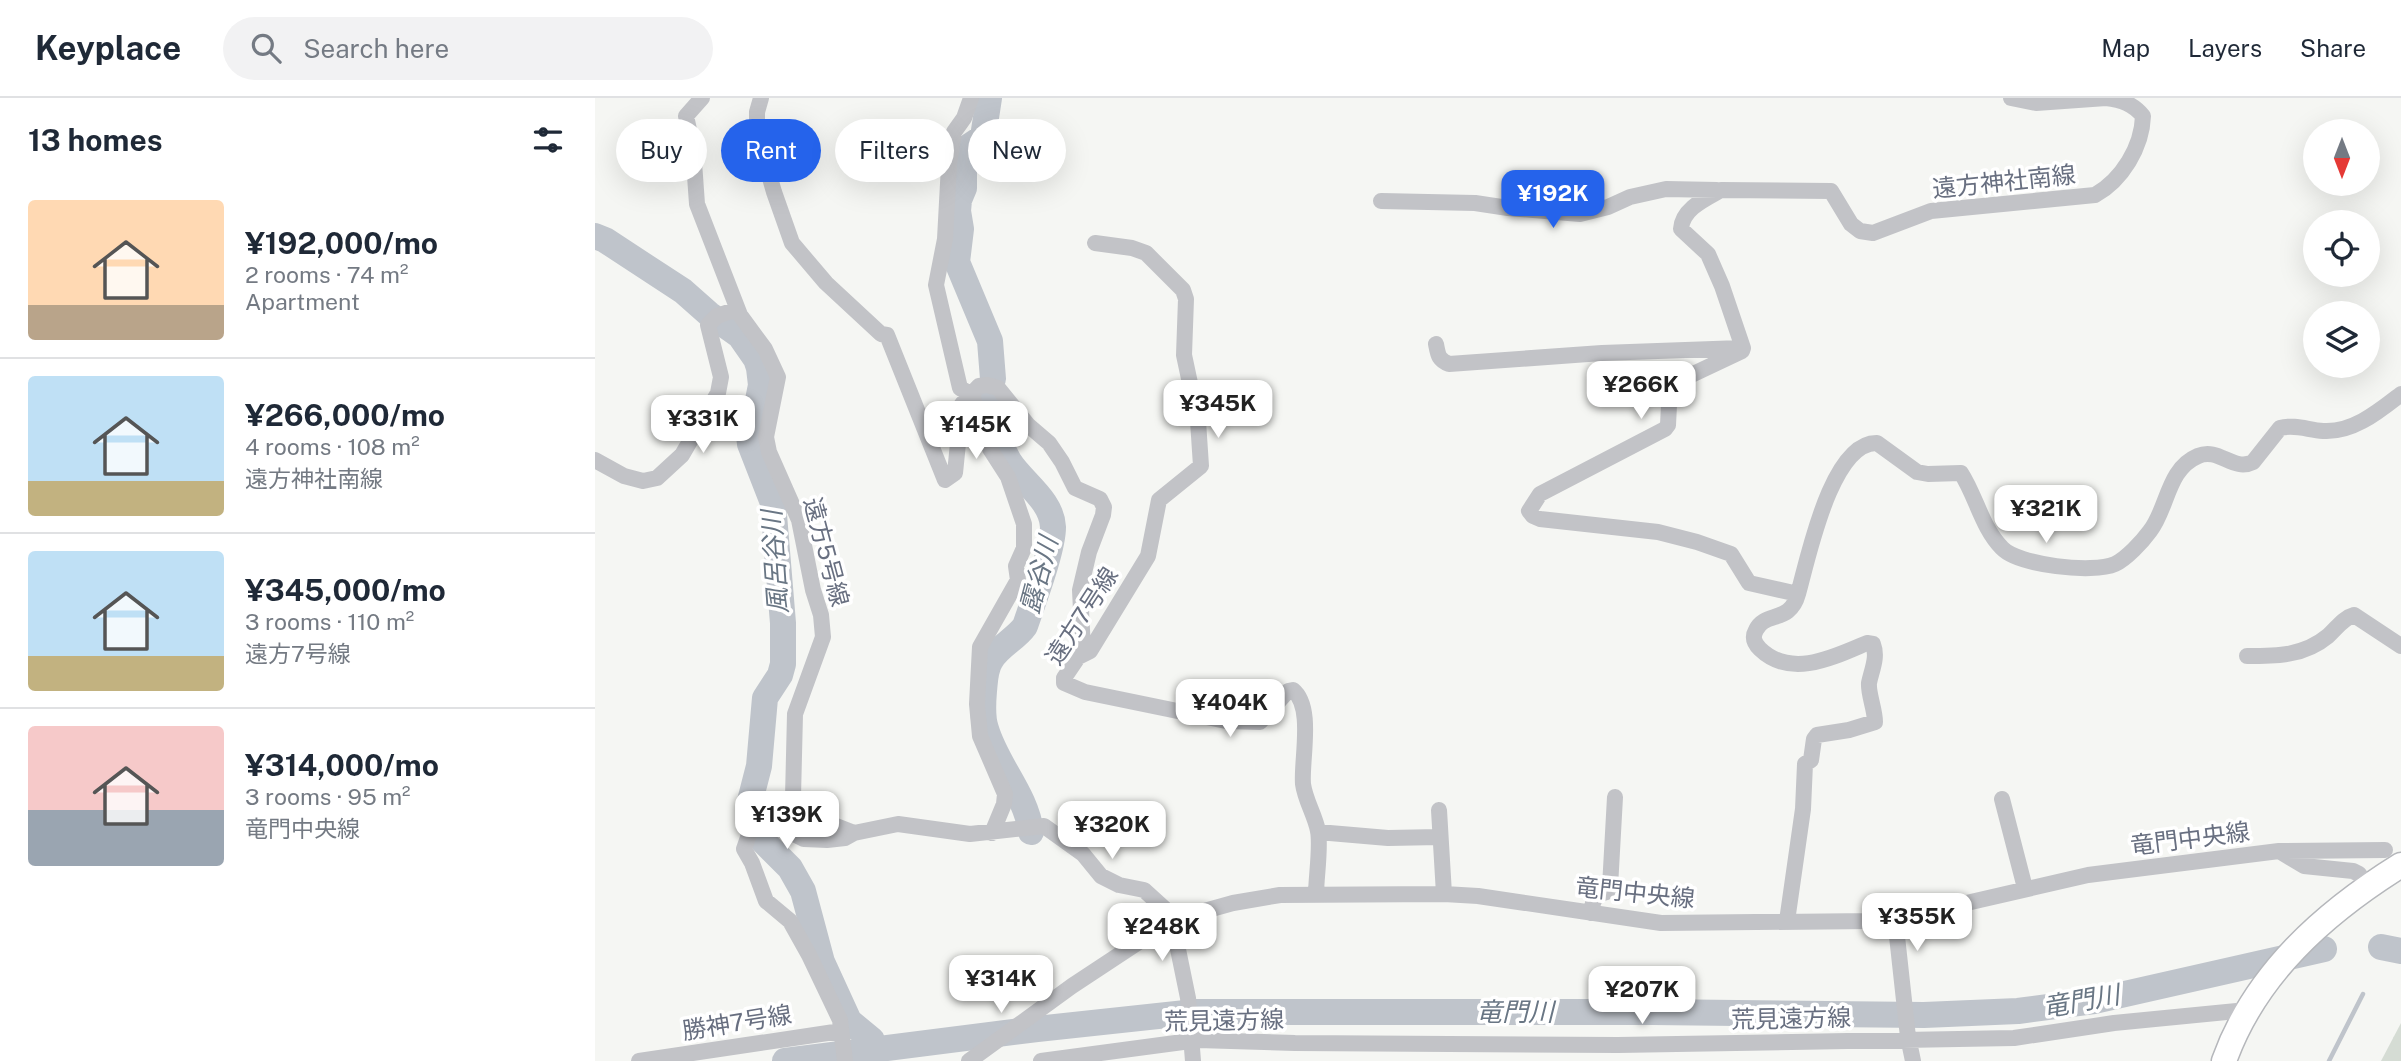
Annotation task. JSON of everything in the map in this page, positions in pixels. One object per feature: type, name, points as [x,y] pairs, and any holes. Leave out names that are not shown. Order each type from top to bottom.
[{"type":"main road","points":[[2224,1061],[2252,1004],[2275,970],[2310,932],[2367,886],[2393,858]]},
{"type":"street","name":"遠方5号線","points":[[702,98],[687,113],[693,148],[695,195],[737,309],[765,349],[778,377],[766,437],[769,452],[799,520],[813,590],[821,615],[823,636],[795,715],[793,797],[800,819],[806,824],[836,825],[854,833]]},
{"type":"street","points":[[761,98],[757,112],[757,133],[792,243],[825,283],[881,334],[887,335],[945,481],[955,473],[962,404],[979,386],[986,385],[998,388],[1028,425],[1049,443],[1075,488],[1100,499],[1104,508],[1103,515],[1089,552],[1080,590],[1083,650],[1078,657]]},
{"type":"street","points":[[971,98],[964,118],[954,132],[949,165],[945,239],[936,285],[960,388],[972,396],[991,449],[1008,477],[1024,524],[1024,548],[1016,566],[1018,580],[980,647],[977,704],[981,736],[1005,794],[1004,804],[992,833]]},
{"type":"street","name":"遠方神社南線","points":[[1721,190],[1831,191],[1851,224],[1860,231],[1873,233],[1931,211],[2095,195],[2107,188],[2129,160],[2143,132],[2143,116],[2134,106],[2116,100],[2106,98],[2036,103],[2011,98]]},
{"type":"street","points":[[1381,201],[1475,203],[1580,214],[1608,207],[1630,197],[1666,189],[1721,190]]},
{"type":"street","points":[[1721,190],[1689,211],[1682,220],[1681,229],[1708,254],[1743,348]]},
{"type":"street","name":"遠方7号線","points":[[1094,243],[1132,248],[1146,253],[1183,290],[1186,299],[1184,355],[1198,421],[1201,466],[1159,500],[1148,556],[1090,651],[1078,657],[1064,678],[1064,683],[1142,705],[1226,721],[1260,722],[1288,691],[1293,690],[1302,703],[1303,786],[1318,832],[1316,895]]},
{"type":"street","points":[[595,460],[624,475],[643,481],[657,478],[682,455],[717,393],[721,377],[708,329],[713,319],[737,309]]},
{"type":"street","points":[[1436,344],[1438,356],[1449,364],[1589,353],[1743,348]]},
{"type":"street","points":[[1743,348],[1742,351],[1670,385],[1668,425],[1665,429],[1539,495],[1529,511],[1540,519],[1658,532],[1697,542],[1731,554],[1749,583],[1798,594]]},
{"type":"street","points":[[1787,921],[1803,809],[1805,764],[1811,760],[1817,735],[1849,730],[1875,722],[1875,709],[1868,686],[1874,668],[1873,644],[1867,643],[1817,663],[1800,664],[1784,662],[1767,655],[1754,642],[1754,632],[1759,624],[1790,611],[1795,606],[1819,516],[1833,479],[1861,446],[1877,443],[1917,472],[1961,473],[1993,538],[2003,550],[2013,556],[2068,568],[2103,568],[2118,563],[2150,531],[2180,469],[2198,455],[2218,455],[2238,465],[2245,465],[2253,461],[2280,428],[2295,426],[2333,432],[2353,426],[2401,394]]},
{"type":"street","points":[[2247,656],[2296,653],[2314,645],[2347,617],[2354,615],[2401,646]]},
{"type":"street","points":[[1591,913],[1593,899],[1596,895],[1607,892],[1610,887],[1615,797]]},
{"type":"street","points":[[2002,799],[2025,888]]},
{"type":"street","points":[[1439,810],[1444,894]]},
{"type":"street","points":[[845,1061],[840,1020],[790,921],[766,901],[744,849],[751,829],[764,825],[784,829],[804,839],[845,838],[854,833],[898,824],[970,834],[1044,825],[1083,854],[1108,881],[1144,890],[1166,910],[1172,920],[1188,998],[1192,1061]]},
{"type":"street","points":[[1318,832],[1388,838],[1439,837]]},
{"type":"street","points":[[2279,851],[2393,858]]},
{"type":"street","name":"竜門中央線","points":[[969,1061],[1055,998],[1172,920],[1233,903],[1280,895],[1478,896],[1661,923],[1871,921],[2088,875],[2279,851],[2304,866],[2353,871],[2367,886]]},
{"type":"street","points":[[1895,918],[1908,1039],[1913,1061]]},
{"type":"street","name":"荒見遠方線","points":[[1041,1061],[1191,1041],[1618,1045],[2014,1038],[2252,1004]]},
{"type":"street","name":"勝神7号線","points":[[639,1061],[841,1033]]},
{"type":"green space","points":[[2401,1023],[2401,1061],[2381,1061]]},
{"type":"waterway","name":"露谷川","points":[[989,98],[983,137],[968,147],[964,155],[964,188],[958,211],[961,229],[957,262],[990,341],[993,379]]},
{"type":"waterway","name":"風呂谷川","points":[[595,236],[683,291],[740,336],[759,368],[761,385],[748,427],[750,444],[773,503],[783,623],[783,664],[780,675],[765,698],[759,766],[750,801]]},
{"type":"waterway","name":"露谷川","points":[[992,393],[997,428],[1005,453],[1048,508],[1053,527],[1046,562],[1025,626],[991,660],[986,671],[984,696],[983,715],[986,729],[1023,805],[1031,832]]},
{"type":"waterway","name":"風呂谷川","points":[[759,837],[790,868],[803,891],[822,962],[849,1021],[872,1040],[874,1049]]},
{"type":"waterway","name":"竜門川","points":[[2381,947],[2401,951]]},
{"type":"waterway","name":"竜門川","points":[[785,1061],[1195,1012],[1924,1015],[2018,1011],[2094,1001],[2324,949]]},
{"type":"waterway","points":[[2329,1061],[2363,994]]}]
